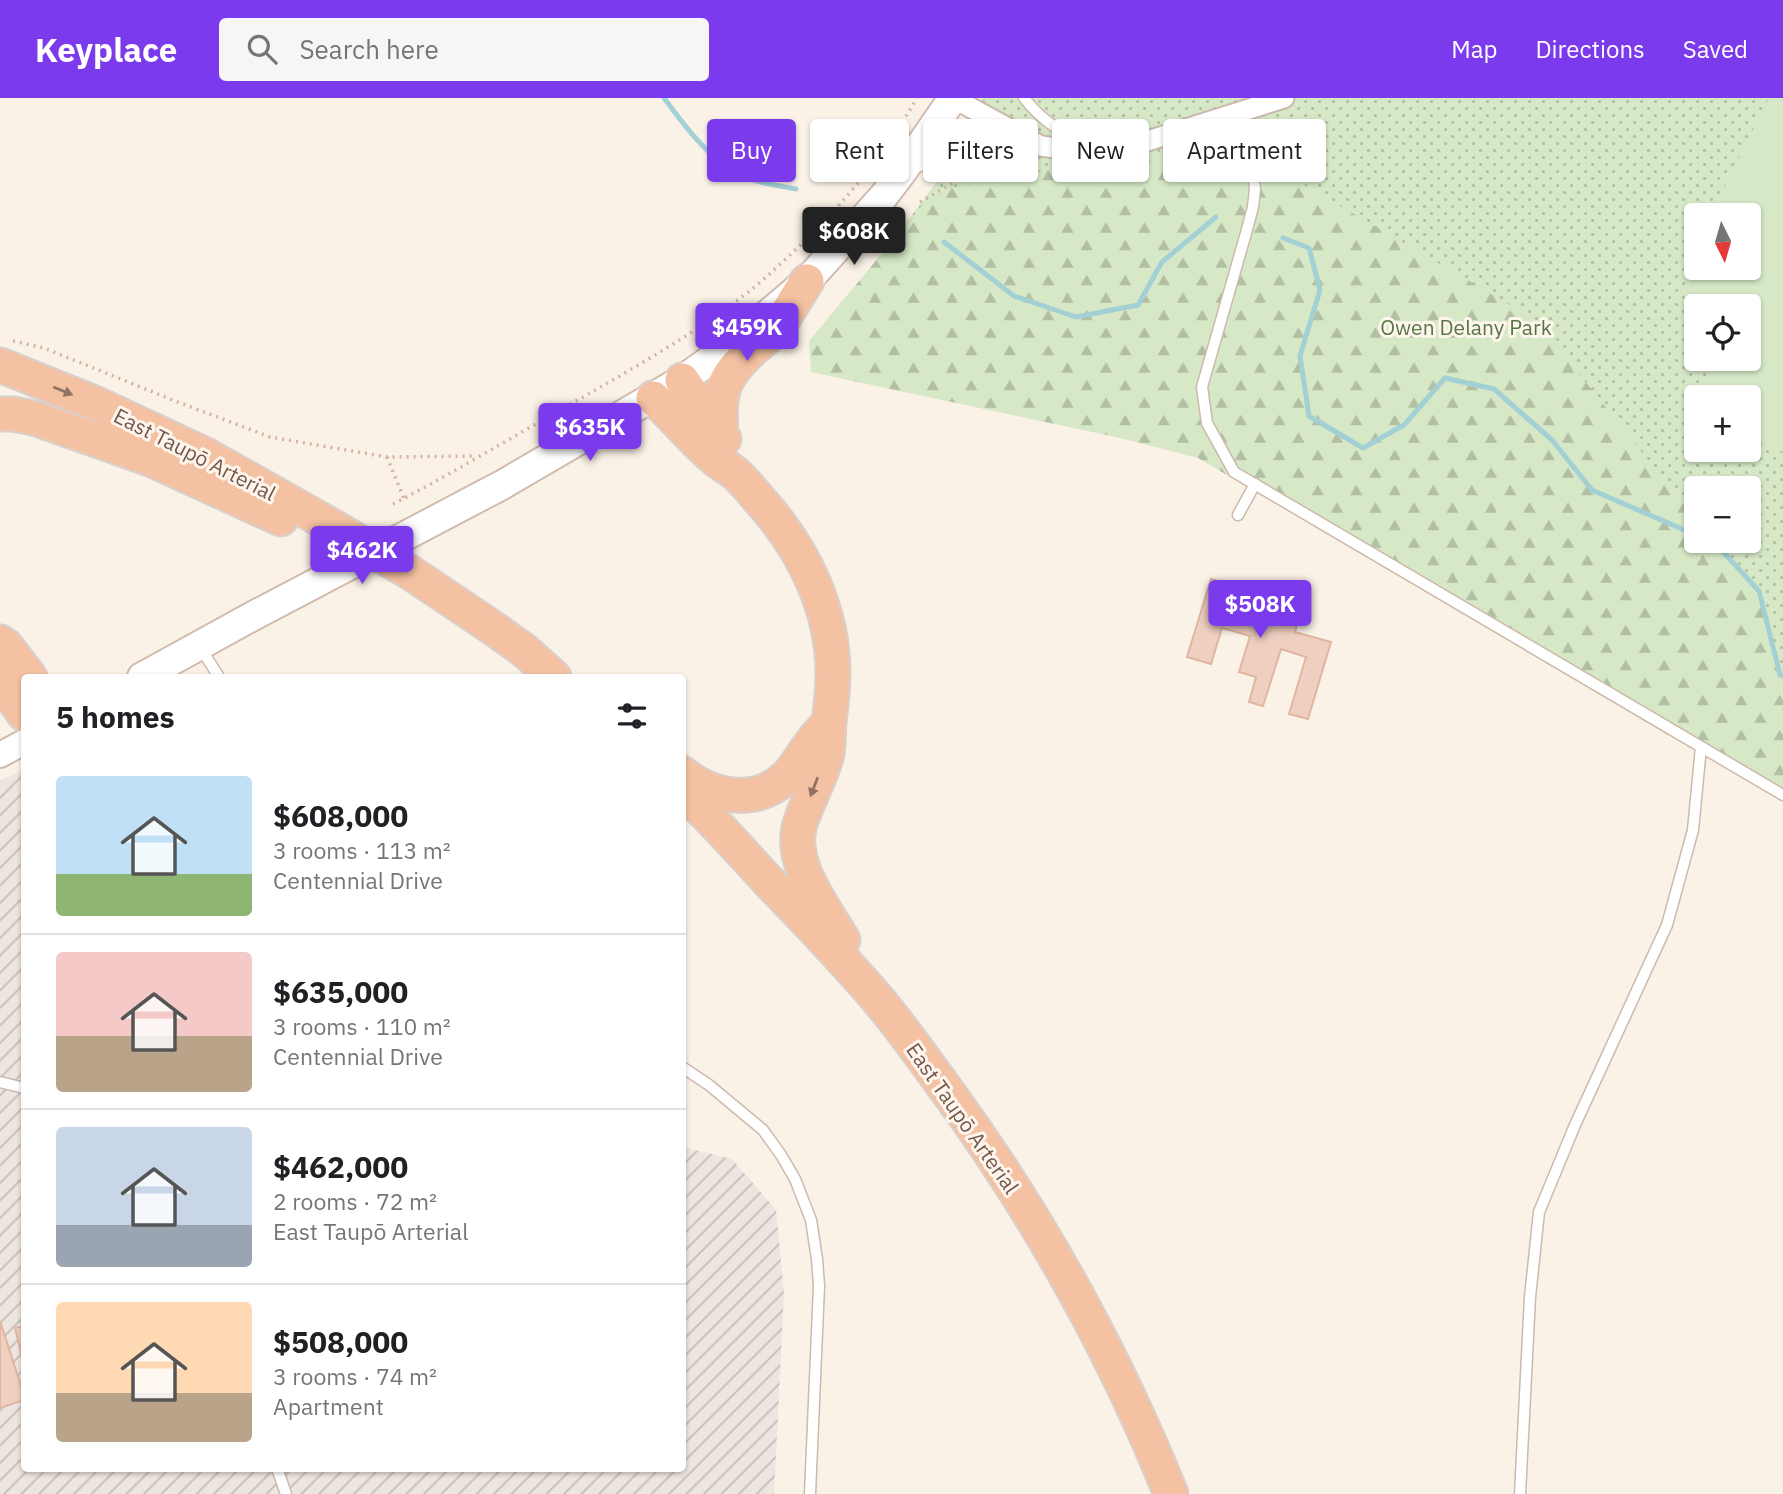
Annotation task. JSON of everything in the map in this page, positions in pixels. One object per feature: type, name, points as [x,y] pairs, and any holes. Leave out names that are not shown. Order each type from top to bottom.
[{"type":"highway","points":[[721,436],[722,392],[728,377],[776,328],[807,281]]},
{"type":"highway","name":"East Taupō Arterial","points":[[6,353],[99,405],[206,454],[312,529]]},
{"type":"highway","points":[[682,380],[731,450],[736,474]]},
{"type":"highway","name":"East Taupō Arterial","points":[[0,389],[163,454],[312,529],[400,580],[477,643],[547,674]]},
{"type":"highway","points":[[653,398],[714,458],[736,474],[774,517],[793,543],[819,594],[827,623],[833,685],[827,754],[799,825],[798,853],[803,871],[876,997]]},
{"type":"highway","points":[[0,414],[34,418],[150,459],[312,529]]},
{"type":"highway","points":[[0,642],[28,674]]},
{"type":"highway","points":[[524,664],[563,670],[568,674]]},
{"type":"highway","points":[[0,682],[21,710]]},
{"type":"highway","points":[[0,682],[0,714]]},
{"type":"highway","points":[[686,776],[712,791],[729,796],[761,793],[786,777],[829,722]]},
{"type":"highway","name":"East Taupō Arterial","points":[[686,795],[876,997],[966,1117],[1038,1228],[1105,1347],[1171,1494]]},
{"type":"highway","name":"East Taupō Arterial","points":[[686,826],[857,1001],[974,1156],[1042,1264],[1115,1396],[1160,1494]]},
{"type":"main road","points":[[909,162],[953,98]]},
{"type":"main road","points":[[148,674],[502,485],[682,380],[733,344],[807,281],[894,182]]},
{"type":"street","points":[[953,98],[1041,146],[1052,148]]},
{"type":"street","points":[[1149,141],[1284,98]]},
{"type":"street","points":[[0,755],[21,744]]},
{"type":"lane","points":[[1024,98],[1036,113],[1052,126]]},
{"type":"lane","points":[[1234,115],[1252,166],[1255,189],[1253,207],[1202,387],[1207,423],[1234,471],[1783,795]]},
{"type":"lane","points":[[909,170],[969,150],[1013,145],[1041,146]]},
{"type":"lane","points":[[1238,515],[1255,484]]},
{"type":"lane","points":[[200,646],[217,674]]},
{"type":"lane","points":[[1520,1494],[1530,1297],[1539,1212],[1575,1125],[1667,925],[1693,830],[1701,747]]},
{"type":"lane","points":[[686,1069],[763,1130],[795,1179],[811,1220],[819,1286],[810,1494]]},
{"type":"lane","points":[[0,1082],[21,1087]]},
{"type":"lane","points":[[278,1472],[286,1494]]},
{"type":"path","points":[[393,504],[686,336],[736,302],[818,229],[864,178],[917,98]]},
{"type":"path","points":[[920,202],[954,182]]},
{"type":"path","points":[[6,353],[44,348],[270,437],[387,457],[478,456]]},
{"type":"path","points":[[387,457],[404,499]]},
{"type":"shaded area","points":[[21,770],[21,1472],[686,1472],[686,1148],[732,1159],[776,1210],[784,1293],[774,1494],[0,1494],[0,781]]},
{"type":"green space","name":"Owen Delany Park","points":[[982,98],[1783,98],[1783,767],[881,257],[936,182],[1038,182],[1038,119],[971,119]]},
{"type":"green space","points":[[1769,98],[1783,98],[1783,452],[1761,440],[1761,385],[1711,385],[1705,371],[1761,371],[1761,294],[1689,294],[1687,280],[1761,280],[1761,203],[1716,203]]},
{"type":"green space","name":"Owen Delany Park","points":[[1163,151],[1163,182],[1299,182],[1536,320],[1684,505],[1684,553],[1723,553],[1759,591],[1780,675],[1783,676],[1783,800],[1198,458],[1120,438],[811,372],[809,341],[934,191],[983,182],[1038,182],[1038,172],[1052,169],[1052,182],[1149,182],[1149,153]]},
{"type":"building","points":[[1211,579],[1302,606],[1295,632],[1331,642],[1308,719],[1289,714],[1306,657],[1281,649],[1263,706],[1249,702],[1256,677],[1239,672],[1250,636],[1222,628],[1211,664],[1187,657]]},
{"type":"building","points":[[0,1321],[21,1386],[21,1401],[0,1408]]},
{"type":"building","points":[[21,1327],[21,1353],[15,1328]]},
{"type":"waterway","points":[[664,98],[703,147],[732,171],[755,180],[796,189]]},
{"type":"waterway","points":[[944,242],[1014,296],[1076,317],[1138,305],[1162,262],[1216,217]]},
{"type":"waterway","points":[[1283,238],[1309,248],[1320,290],[1300,356],[1309,416],[1363,448],[1404,425],[1445,378],[1494,389],[1552,440],[1592,490],[1684,530]]},
{"type":"waterway","points":[[1724,553],[1759,591],[1780,675],[1783,676]]}]
